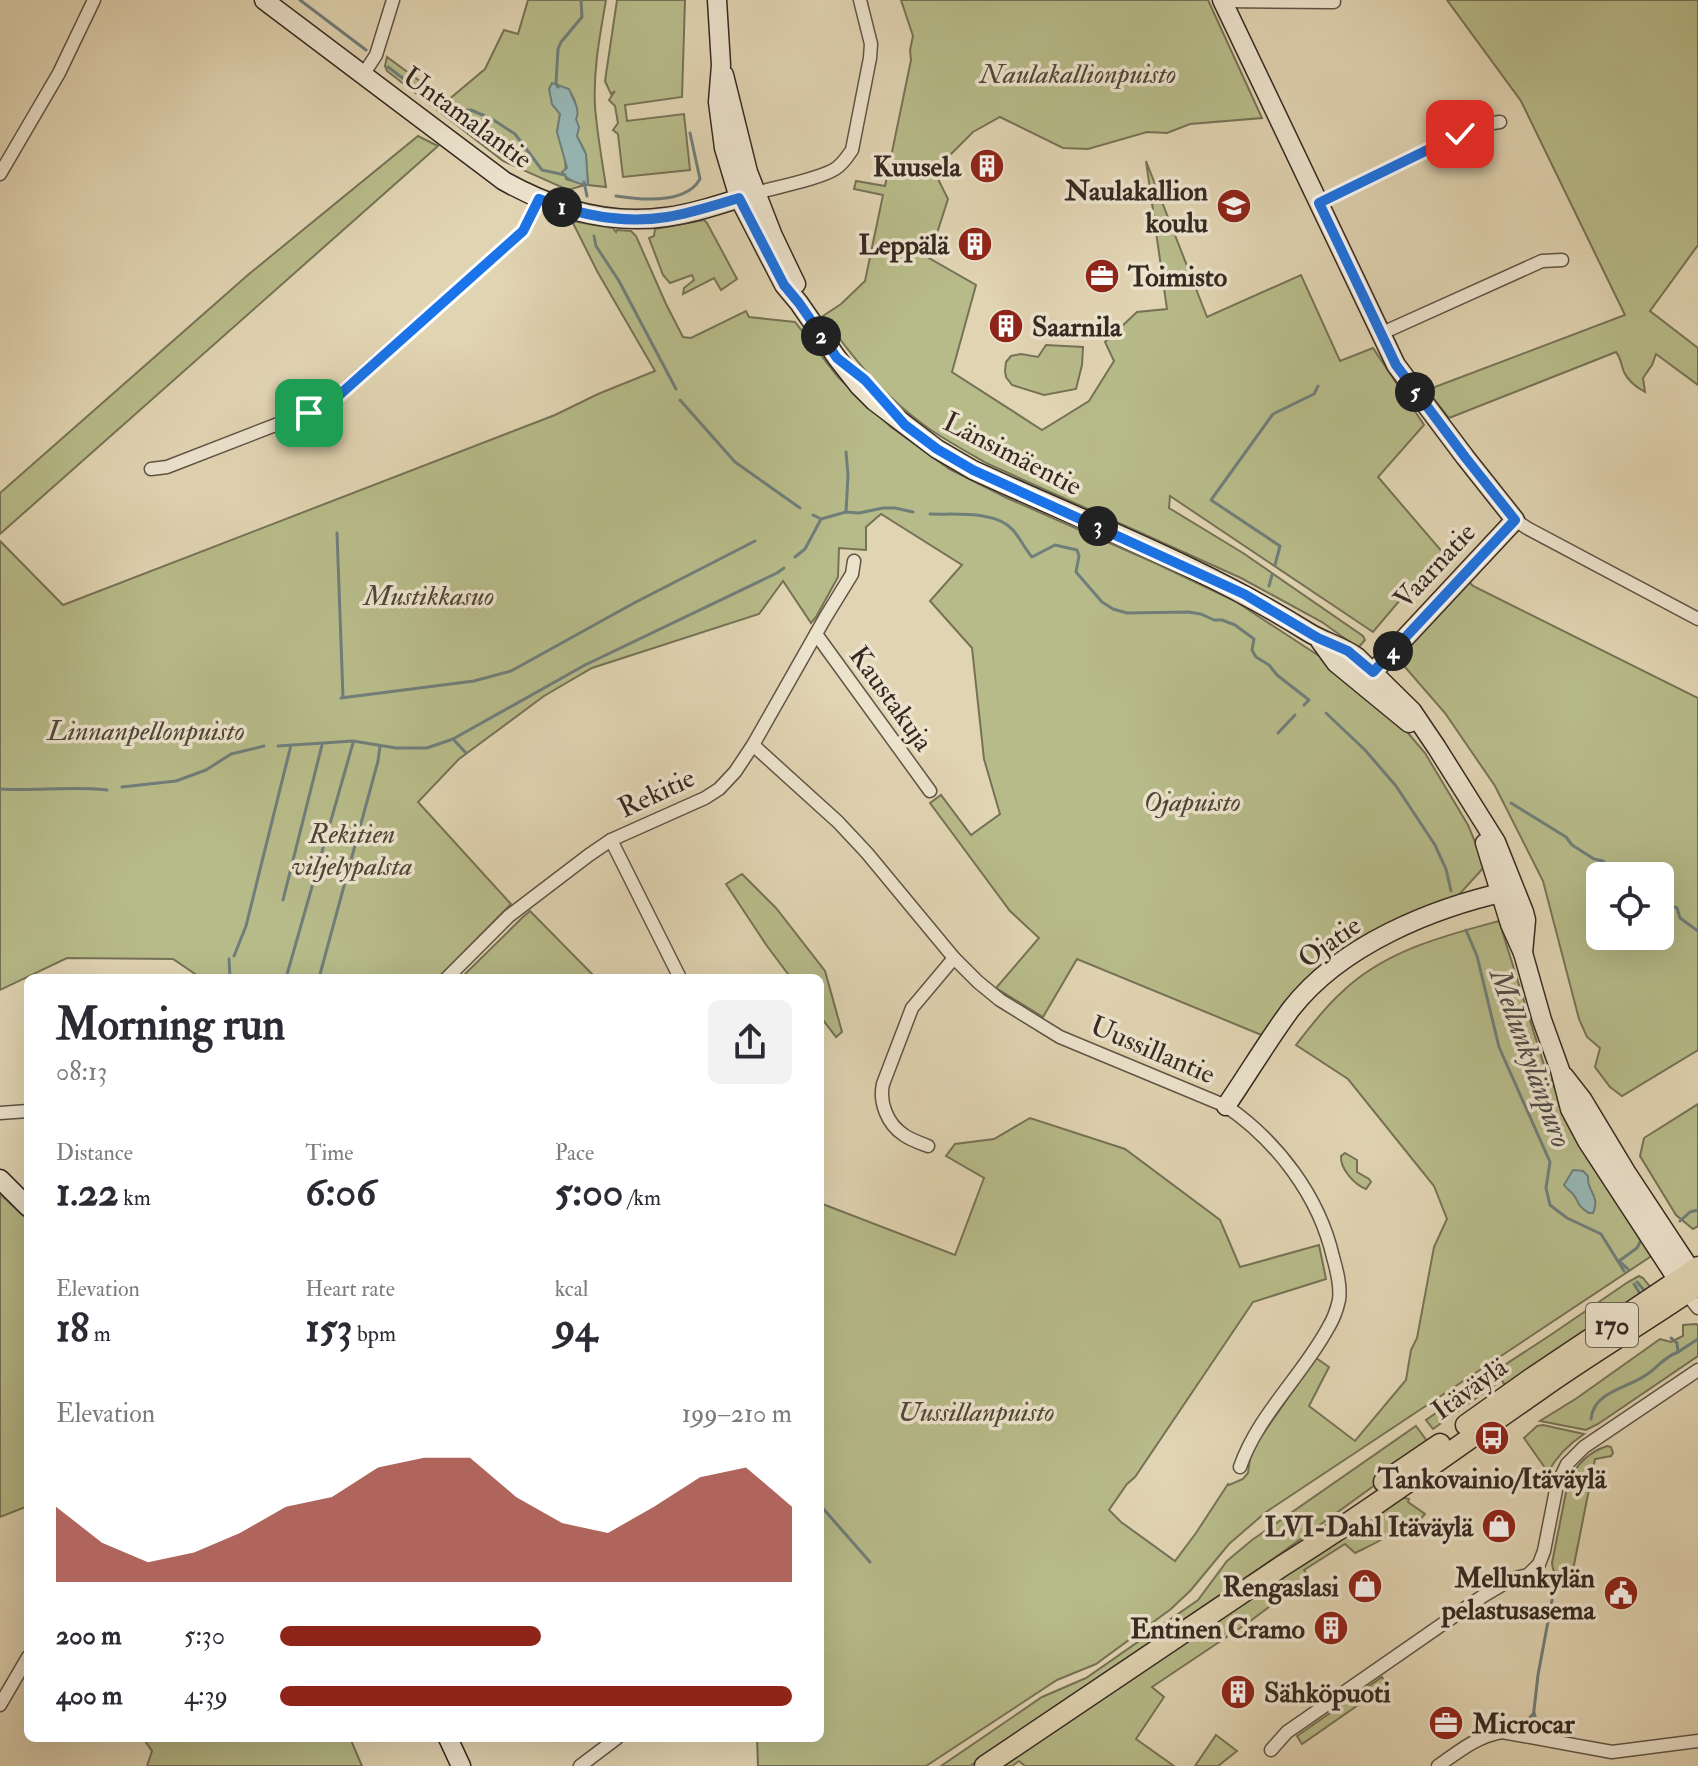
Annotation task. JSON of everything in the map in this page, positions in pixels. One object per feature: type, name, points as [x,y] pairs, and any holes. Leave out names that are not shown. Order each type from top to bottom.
[{"type":"main road","name":"Itäväylä","points":[[985,1766],[1282,1566],[1335,1517],[1532,1378],[1693,1284]]},
{"type":"street","points":[[0,174],[59,73],[94,0]]},
{"type":"street","name":"Untamalantie","points":[[264,0],[504,181],[539,199],[587,214],[642,219],[684,214],[748,196]]},
{"type":"street","points":[[363,75],[376,55],[393,0]]},
{"type":"street","name":"Länsimäentie","points":[[717,0],[721,65],[718,102],[724,148],[748,196],[784,285],[837,358],[865,380],[899,420],[937,449],[973,470],[1234,589],[1318,638],[1348,651],[1368,678],[1412,711],[1478,815],[1508,891],[1510,924],[1523,953],[1560,1070],[1582,1099],[1693,1284]]},
{"type":"street","points":[[748,196],[825,174],[845,161],[852,150],[871,44],[860,0]]},
{"type":"street","points":[[1334,2],[1222,1],[1380,334],[1407,381],[1515,520],[1698,619]]},
{"type":"street","points":[[1319,203],[1479,125],[1500,122]]},
{"type":"street","points":[[151,469],[167,467],[327,405],[523,231],[539,199]]},
{"type":"street","points":[[1380,334],[1542,261],[1562,260]]},
{"type":"street","name":"Vaarnatie","points":[[1368,678],[1515,520]]},
{"type":"street","name":"Rekitie","points":[[451,974],[520,907],[611,840],[719,789],[753,745],[852,574],[854,561]]},
{"type":"street","name":"Kaustakuja","points":[[816,634],[930,791]]},
{"type":"street","name":"Uussillantie","points":[[753,745],[838,822],[876,862],[954,958],[978,982],[1006,1004],[1060,1037],[1226,1106],[1263,1136],[1301,1182],[1331,1247],[1339,1291],[1335,1313],[1311,1355],[1247,1447],[1240,1467]]},
{"type":"street","points":[[611,840],[678,974]]},
{"type":"street","name":"Ojatie","points":[[1226,1106],[1291,1009],[1327,973],[1369,944],[1412,923],[1474,899],[1508,891]]},
{"type":"street","points":[[928,1146],[895,1128],[880,1095],[912,1008],[954,958]]},
{"type":"street","points":[[0,1113],[24,1111]]},
{"type":"street","points":[[0,1179],[24,1203]]},
{"type":"street","points":[[1271,1750],[1287,1732],[1491,1590],[1528,1575],[1539,1564],[1544,1551],[1557,1485],[1567,1464],[1584,1447],[1698,1370]]},
{"type":"street","points":[[0,1705],[24,1664]]},
{"type":"street","points":[[1438,1766],[1469,1744],[1502,1732],[1621,1752],[1698,1741]]},
{"type":"street","points":[[450,1742],[461,1766]]},
{"type":"street","points":[[580,1766],[612,1742]]},
{"type":"street","points":[[1618,1766],[1621,1752]]},
{"type":"green space","points":[[528,0],[606,0],[595,93],[606,187],[588,185],[584,151],[575,130],[576,105],[571,93],[552,104],[560,114],[557,132],[565,156],[566,179],[585,185],[568,190],[503,161],[387,71],[387,57],[447,101],[485,69],[504,30],[518,34]]},
{"type":"green space","points":[[617,0],[685,0],[682,97],[625,105],[627,121],[684,114],[690,170],[623,177],[618,134],[613,130],[618,123],[615,106],[609,100],[615,91],[611,94],[605,81]]},
{"type":"green space","name":"Naulakallionpuisto","points":[[901,0],[1208,0],[1262,118],[1190,124],[1167,133],[1147,132],[1088,149],[1063,148],[1000,117],[973,132],[934,171],[948,199],[929,258],[976,285],[952,372],[1042,430],[1089,401],[1114,361],[1105,342],[1137,312],[1167,309],[1146,161],[1207,317],[1301,275],[1340,361],[1373,348],[1424,425],[1378,477],[1444,554],[1422,574],[1373,632],[1170,496],[1169,508],[1243,553],[1363,636],[1365,640],[1358,648],[1322,622],[1241,578],[986,463],[942,437],[884,391],[823,316],[865,281],[883,195],[854,189],[856,181],[885,186],[911,60],[913,36]]},
{"type":"green space","points":[[1447,0],[1698,0],[1698,245],[1650,311],[1698,348],[1698,385],[1656,354],[1643,378],[1645,392],[1628,378],[1616,352],[1449,418],[1427,390],[1625,315],[1521,101]]},
{"type":"green space","points":[[418,136],[438,146],[0,534],[0,493],[249,274]]},
{"type":"green space","points":[[704,220],[737,279],[721,290],[714,278],[683,294],[684,288],[694,280],[692,275],[670,283],[663,275],[649,238],[654,236],[655,229]]},
{"type":"green space","points":[[572,221],[613,228],[616,232],[631,231],[636,236],[683,337],[691,338],[746,311],[749,317],[795,322],[838,377],[864,402],[891,427],[949,469],[1235,601],[1339,669],[1397,720],[1425,753],[1468,825],[1485,866],[1457,897],[1384,926],[1264,1036],[1077,959],[1043,1017],[996,988],[1039,938],[1010,911],[930,803],[941,795],[971,835],[1000,814],[984,759],[972,648],[930,601],[962,565],[881,514],[866,527],[866,550],[839,548],[838,577],[811,623],[783,581],[759,614],[592,668],[544,696],[459,759],[418,802],[511,904],[442,974],[195,974],[173,959],[67,958],[34,974],[24,974],[24,979],[0,990],[0,541],[63,605],[555,415],[655,371]]},
{"type":"green space","points":[[1046,345],[1083,347],[1076,389],[1044,395],[1012,385],[1006,377],[1006,362],[1011,356],[1038,357]]},
{"type":"green space","points":[[1468,581],[1698,698],[1698,1050],[1622,1096],[1610,1087],[1595,1067],[1600,1048],[1587,1037],[1579,1019],[1543,881],[1495,786],[1445,713],[1398,659]]},
{"type":"green space","points":[[742,874],[776,908],[825,971],[842,1032],[836,1037],[824,1021],[824,974],[788,974],[726,884]]},
{"type":"green space","points":[[530,911],[592,974],[465,974]]},
{"type":"green space","name":"Uussillanpuisto","points":[[1499,921],[1544,1065],[1564,1109],[1653,1255],[1266,1512],[1229,1544],[1171,1609],[1096,1664],[1057,1680],[926,1766],[758,1766],[757,1742],[824,1742],[824,1205],[955,1255],[984,1178],[946,1156],[955,1144],[994,1139],[1030,1118],[1125,1149],[1220,1220],[1240,1267],[1319,1245],[1326,1279],[1253,1302],[1135,1477],[1109,1510],[1175,1561],[1228,1484],[1243,1479],[1248,1473],[1251,1451],[1316,1358],[1329,1367],[1309,1406],[1355,1441],[1406,1380],[1434,1247],[1447,1219],[1434,1186],[1348,1079],[1296,1045],[1317,1018],[1358,978],[1395,956],[1436,939]]},
{"type":"green space","points":[[1698,1104],[1698,1226],[1693,1229],[1676,1215],[1640,1156],[1644,1138]]},
{"type":"green space","points":[[1345,1153],[1357,1160],[1357,1172],[1371,1182],[1366,1189],[1346,1171],[1341,1161]]},
{"type":"green space","points":[[0,1194],[24,1216],[24,1508],[0,1517]]},
{"type":"green space","points":[[1639,1276],[1651,1288],[1505,1385],[1497,1370]]},
{"type":"green space","points":[[1696,1324],[1698,1356],[1598,1424],[1586,1430],[1540,1421],[1660,1339],[1671,1342],[1683,1336],[1683,1325]]},
{"type":"green space","points":[[1491,1375],[1496,1384],[1433,1429],[1426,1420]]},
{"type":"green space","points":[[1416,1426],[1430,1445],[1207,1607],[970,1766],[941,1766],[1042,1697],[1086,1678],[1198,1600],[1227,1561],[1252,1540]]},
{"type":"green space","points":[[1537,1426],[1584,1434],[1564,1451],[1548,1472],[1524,1438]]},
{"type":"green space","points":[[1607,1446],[1611,1447],[1611,1456],[1595,1459],[1572,1575],[1569,1578],[1559,1577],[1552,1563],[1568,1482],[1584,1460]]},
{"type":"green space","points":[[1404,1498],[1425,1514],[1419,1521],[1401,1523],[1379,1541],[1355,1553],[1345,1544],[1304,1570],[1309,1577],[1249,1622],[1152,1687],[1164,1697],[1136,1739],[1174,1766],[1025,1766],[1019,1761],[1012,1766],[1002,1766],[1391,1502]]},
{"type":"green space","points":[[1382,1677],[1387,1685],[1302,1744],[1297,1736]]},
{"type":"green space","points":[[1216,1735],[1237,1751],[1218,1766],[1195,1766]]},
{"type":"green space","points":[[146,1742],[352,1742],[362,1766],[147,1766],[152,1751]]},
{"type":"water","points":[[552,83],[569,89],[576,104],[577,136],[586,154],[588,185],[573,181],[562,172],[567,168],[557,132],[560,114],[552,104],[549,89]]},
{"type":"water","points":[[1573,1170],[1583,1171],[1588,1176],[1595,1202],[1593,1213],[1582,1208],[1564,1185]]},
{"type":"waterway","points":[[300,0],[366,50]]},
{"type":"waterway","name":"Mellunkylänpuro","points":[[558,87],[558,49],[582,17],[581,0]]},
{"type":"waterway","points":[[388,67],[446,111],[471,110],[492,119],[515,134],[542,170],[565,175]]},
{"type":"waterway","points":[[616,196],[662,198],[684,193],[693,187],[700,179],[690,133]]},
{"type":"waterway","name":"Mellunkylänpuro","points":[[584,182],[587,196]]},
{"type":"waterway","name":"Mellunkylänpuro","points":[[594,236],[596,246],[619,281],[676,389]]},
{"type":"waterway","points":[[1275,565],[1280,546],[1211,500],[1273,414],[1314,394],[1318,386]]},
{"type":"waterway","name":"Mellunkylänpuro","points":[[680,400],[735,462],[800,508]]},
{"type":"waterway","points":[[846,452],[846,512]]},
{"type":"waterway","name":"Mellunkylänpuro","points":[[813,515],[821,519],[846,512],[883,508],[913,512]]},
{"type":"waterway","name":"Mellunkylänpuro","points":[[930,514],[996,519],[1013,530],[1032,557],[1055,545],[1077,550],[1076,572],[1102,602],[1113,609],[1127,613],[1188,612],[1235,625],[1254,639],[1252,650],[1256,657],[1309,700],[1304,705]]},
{"type":"waterway","points":[[795,557],[805,549],[820,521]]},
{"type":"waterway","points":[[337,533],[343,697]]},
{"type":"waterway","points":[[341,698],[474,681],[511,671],[755,541]]},
{"type":"waterway","points":[[278,746],[353,741],[396,748],[427,748],[453,739],[585,665],[784,568]]},
{"type":"waterway","points":[[1269,586],[1272,575]]},
{"type":"waterway","name":"Mellunkylänpuro","points":[[1326,713],[1365,750],[1396,786],[1435,845],[1446,869],[1451,891]]},
{"type":"waterway","points":[[1278,733],[1295,715]]},
{"type":"waterway","points":[[453,739],[466,753]]},
{"type":"waterway","points":[[287,974],[353,743]]},
{"type":"waterway","points":[[234,956],[246,926],[291,745]]},
{"type":"waterway","points":[[283,900],[322,745]]},
{"type":"waterway","points":[[122,787],[176,781],[206,770],[231,754],[264,746]]},
{"type":"waterway","points":[[320,974],[380,746]]},
{"type":"waterway","points":[[0,789],[107,790]]},
{"type":"waterway","points":[[1511,803],[1566,837],[1572,845],[1594,859],[1604,862]]},
{"type":"waterway","points":[[1674,907],[1680,918],[1698,931]]},
{"type":"waterway","name":"Mellunkylänpuro","points":[[1466,930],[1477,956],[1499,1047],[1550,1162],[1546,1188],[1550,1205],[1567,1218],[1601,1234],[1624,1271]]},
{"type":"waterway","points":[[229,959],[230,974]]},
{"type":"waterway","points":[[1680,1221],[1690,1212],[1698,1210]]},
{"type":"waterway","points":[[1628,1269],[1619,1261],[1637,1248],[1640,1242]]},
{"type":"waterway","name":"Mellunkylänpuro","points":[[1637,1282],[1643,1289]]},
{"type":"waterway","name":"Mellunkylänpuro","points":[[1634,1284],[1639,1292]]},
{"type":"waterway","name":"Mellunkylänpuro","points":[[1591,1419],[1595,1406],[1604,1397],[1641,1378],[1678,1352],[1677,1343],[1671,1338]]},
{"type":"waterway","name":"Mellunkylänpuro","points":[[1678,1352],[1698,1339]]},
{"type":"waterway","points":[[824,1510],[870,1562]]},
{"type":"waterway","name":"Mellunkylänpuro","points":[[1533,1719],[1552,1600]]},
{"type":"waterway","name":"Mellunkylänpuro","points":[[1530,1717],[1534,1713],[1536,1720]]},
{"type":"place","name":"Kuusela","points":[[987,166]]},
{"type":"place","name":"Naulakallion koulu","points":[[1234,206]]},
{"type":"place","name":"Leppälä","points":[[975,244]]},
{"type":"place","name":"Toimisto","points":[[1102,276]]},
{"type":"place","name":"Saarnila","points":[[1006,326]]},
{"type":"place","name":"Tankovainio/Itäväylä","points":[[1492,1438]]},
{"type":"place","name":"LVI-Dahl Itäväylä","points":[[1499,1526]]},
{"type":"place","name":"Rengaslasi","points":[[1365,1586]]},
{"type":"place","name":"Mellunkylän pelastusasema","points":[[1621,1593]]},
{"type":"place","name":"Entinen Cramo","points":[[1331,1628]]},
{"type":"place","name":"Sähköpuoti","points":[[1238,1692]]},
{"type":"place","name":"Microcar","points":[[1446,1723]]},
{"type":"route","points":[[309,413],[337,397],[523,231],[539,199],[587,214],[642,219],[684,214],[739,198],[784,285],[837,358],[865,380],[899,420],[937,449],[973,470],[1244,594],[1318,638],[1348,651],[1373,672],[1515,520],[1396,365],[1319,203],[1460,134]]},
{"type":"park label","name":"Mustikkasuo","points":[[429,595]]},
{"type":"park label","name":"Linnanpellonpuisto","points":[[146,730]]},
{"type":"park label","name":"Ojapuisto","points":[[1192,801]]},
{"type":"park label","name":"Rekitien viljelypalsta","points":[[352,849]]}]
